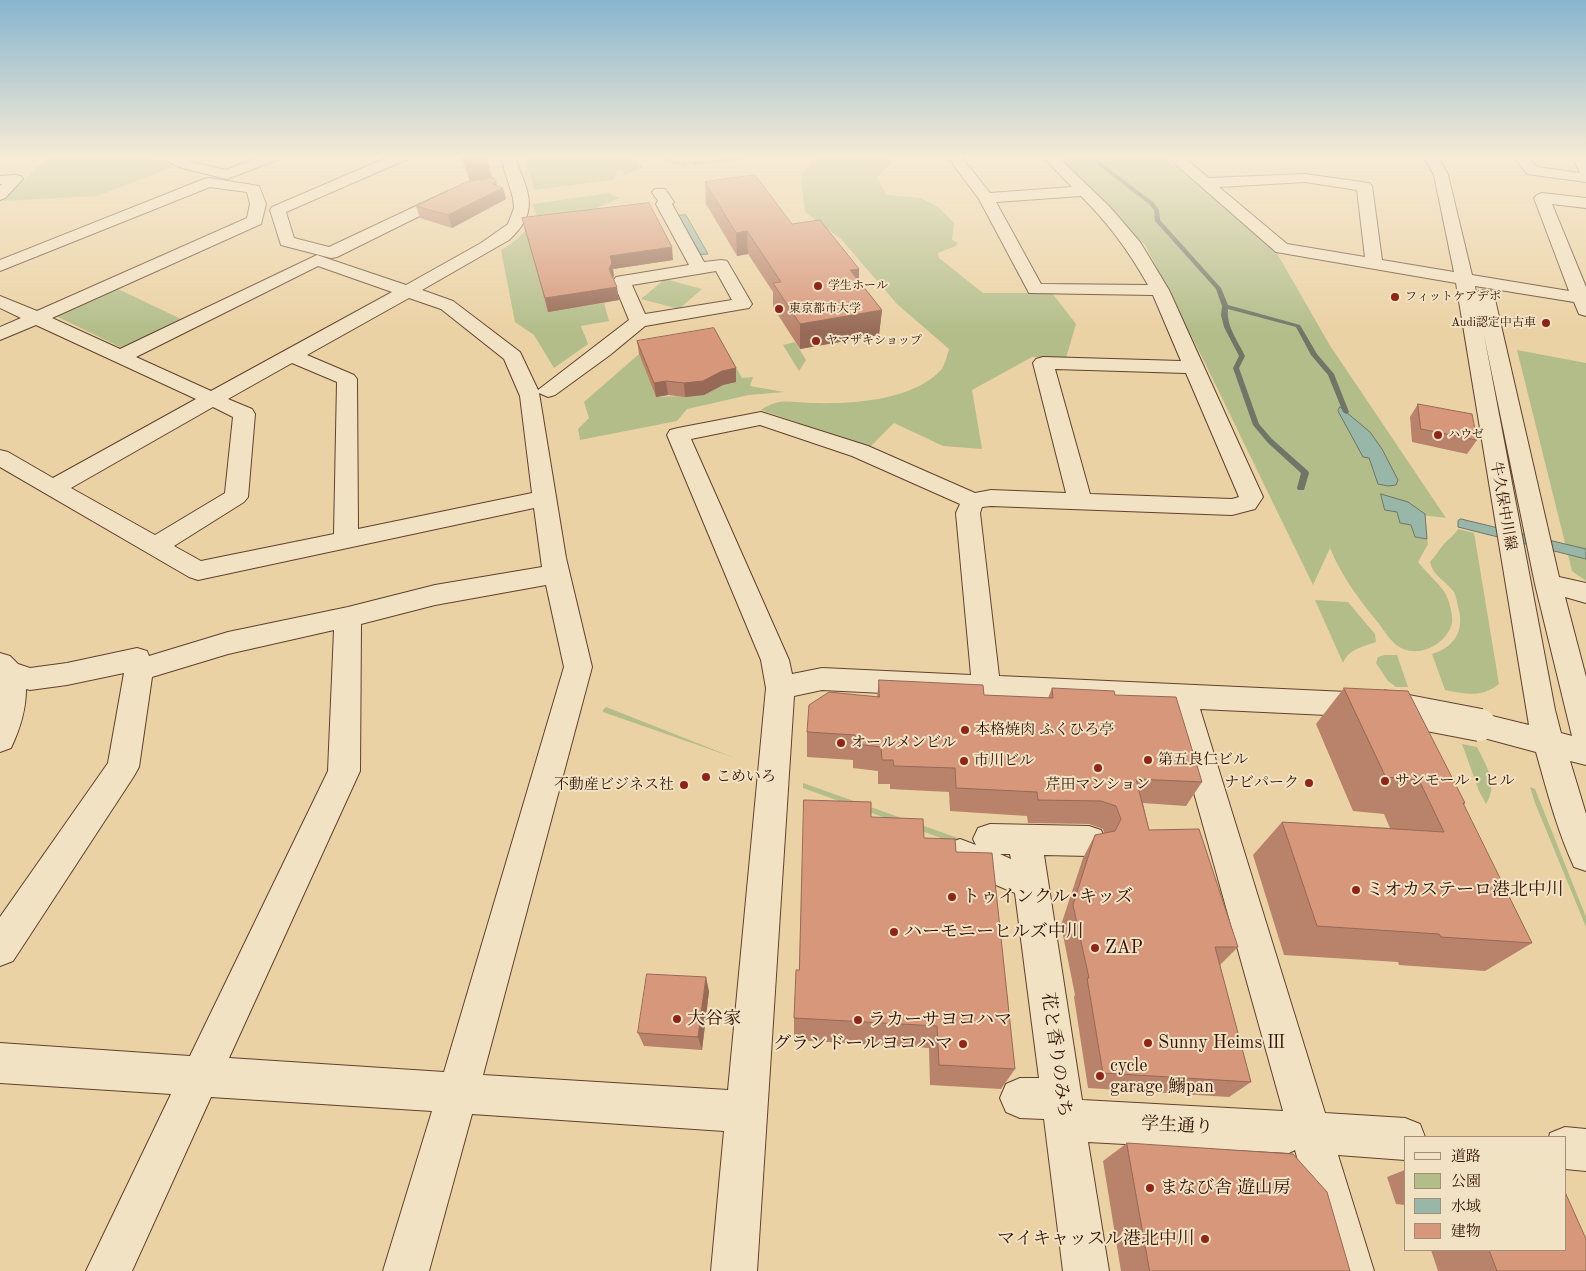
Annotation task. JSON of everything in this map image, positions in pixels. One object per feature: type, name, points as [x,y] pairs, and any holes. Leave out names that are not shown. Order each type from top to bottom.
[{"type":"street","points":[[0,266],[129,214]]},
{"type":"street","points":[[0,334],[256,221],[257,214]]},
{"type":"street","points":[[279,214],[287,241],[331,253],[411,214]]},
{"type":"street","points":[[54,487],[501,238],[513,229],[521,219],[521,214]]},
{"type":"street","points":[[670,214],[699,268]]},
{"type":"street","points":[[995,214],[1035,288],[1160,290]]},
{"type":"street","points":[[734,1271],[780,688],[774,660],[678,435],[761,418],[860,451],[973,501],[991,498],[1232,507],[1247,503],[1250,493],[1160,290],[1134,246],[1107,214]]},
{"type":"street","points":[[1243,214],[1282,248],[1473,280],[1584,302]]},
{"type":"street","points":[[1368,214],[1374,264]]},
{"type":"street","name":"牛久保中川線","points":[[1453,214],[1473,280],[1586,733]]},
{"type":"street","name":"牛久保中川線","points":[[1463,214],[1515,575],[1540,710],[1568,807],[1586,856]]},
{"type":"street","points":[[1549,214],[1584,302]]},
{"type":"street","points":[[120,357],[317,260],[447,305],[487,334],[513,356],[530,396],[557,574],[578,667],[406,1271]]},
{"type":"street","points":[[548,390],[603,351],[639,321],[743,304],[721,265],[622,281],[639,321]]},
{"type":"street","points":[[0,301],[244,414],[236,497],[156,546]]},
{"type":"street","points":[[291,355],[347,379],[346,539]]},
{"type":"street","points":[[1080,501],[1043,363],[1194,367]]},
{"type":"street","points":[[0,457],[198,571],[545,498]]},
{"type":"street","points":[[973,501],[968,512],[986,686]]},
{"type":"street","points":[[139,670],[228,643],[348,617],[435,595],[557,574]]},
{"type":"street","points":[[1548,584],[1586,593]]},
{"type":"street","points":[[109,1271],[344,771],[348,617]]},
{"type":"street","points":[[0,948],[122,767],[139,670],[136,659],[66,674],[30,679],[4,669]]},
{"type":"street","points":[[0,739],[4,732],[12,692],[4,669]]},
{"type":"street","points":[[780,688],[822,679],[1378,706],[1409,710],[1480,725],[1586,752]]},
{"type":"street","points":[[1181,696],[1351,1271]]},
{"type":"street","name":"花と香りのみち","points":[[1086,1271],[1031,883],[1008,839],[1089,841]]},
{"type":"street","points":[[956,853],[1031,883]]},
{"type":"street","points":[[0,1062],[747,1112]]},
{"type":"street","name":"学生通り","points":[[1020,1098],[1064,1109],[1307,1133],[1404,1139]]},
{"type":"street","points":[[1566,1148],[1586,1150]]},
{"type":"green space","points":[[536,214],[583,214],[548,311],[604,303],[609,321],[581,326],[588,344],[554,368],[534,335],[515,322],[501,250],[525,231]]},
{"type":"green space","points":[[808,214],[945,214],[954,223],[952,240],[958,243],[956,246],[938,253],[939,258],[983,293],[1052,293],[1076,324],[1066,358],[1032,357],[972,390],[982,449],[943,446],[894,423],[870,447],[761,410],[780,402],[845,403],[898,394],[929,380],[941,370],[945,363],[949,349],[897,304],[841,239]]},
{"type":"green space","points":[[1115,214],[1233,214],[1274,248],[1329,344],[1446,518],[1397,512],[1411,525],[1415,537],[1427,539],[1428,544],[1418,562],[1443,589],[1449,603],[1452,623],[1449,631],[1436,645],[1428,649],[1410,651],[1394,643],[1352,588],[1330,548],[1313,585],[1204,361],[1145,245]]},
{"type":"green space","points":[[665,279],[702,289],[679,309],[641,299]]},
{"type":"green space","points":[[116,288],[183,320],[130,345],[120,347],[58,317],[60,312]]},
{"type":"green space","points":[[795,342],[806,360],[799,371],[783,345]]},
{"type":"green space","points":[[1517,350],[1586,363],[1586,581],[1572,571]]},
{"type":"green space","points":[[639,354],[656,397],[704,395],[723,385],[736,382],[723,356],[729,354],[742,378],[753,377],[750,386],[784,392],[749,395],[687,409],[677,421],[580,440],[578,429],[589,418],[584,402]]},
{"type":"green space","points":[[1458,529],[1474,533],[1499,684],[1486,691],[1473,694],[1445,690],[1432,654],[1447,647],[1459,630],[1460,615],[1455,594],[1434,571],[1430,562]]},
{"type":"green space","points":[[1315,600],[1348,602],[1375,634],[1376,642],[1352,652],[1343,663]]},
{"type":"green space","points":[[1397,655],[1408,687],[1396,687],[1388,681],[1376,663],[1378,657]]},
{"type":"green space","points":[[606,707],[735,758],[603,712]]},
{"type":"green space","points":[[1462,744],[1477,747],[1490,775],[1490,797],[1486,804],[1479,791]]},
{"type":"green space","points":[[803,783],[986,848],[985,854],[803,788]]},
{"type":"green space","points":[[1530,787],[1535,789],[1586,917],[1586,927],[1535,803]]},
{"type":"water","points":[[686,215],[708,254],[696,255],[675,216]]},
{"type":"water","points":[[1340,407],[1370,432],[1382,449],[1398,480],[1396,485],[1378,484],[1369,458],[1363,457],[1338,411]]},
{"type":"water","points":[[1381,494],[1408,502],[1425,514],[1427,539],[1415,537],[1411,525],[1400,523],[1397,512],[1385,510]]},
{"type":"water","points":[[1461,519],[1586,549],[1586,559],[1458,527],[1458,521]]},
{"type":"building","points":[[553,214],[655,214],[672,247],[610,256],[612,263],[609,269],[617,287],[545,298],[522,218]]},
{"type":"building","points":[[725,214],[785,214],[792,224],[820,220],[859,269],[850,270],[882,310],[800,324],[773,283],[781,282],[747,231],[736,233]]},
{"type":"building","points":[[714,328],[736,368],[722,371],[703,381],[684,383],[666,381],[654,383],[637,341]]},
{"type":"building","points":[[1418,404],[1472,414],[1477,440],[1421,429]]},
{"type":"building","points":[[879,680],[983,685],[984,695],[1053,698],[1052,688],[1114,691],[1115,695],[1176,697],[1202,782],[1136,779],[1149,830],[1199,829],[1238,947],[1215,947],[1251,1082],[1103,1073],[1087,978],[1089,978],[1073,905],[1095,835],[1115,831],[1121,819],[1116,806],[1101,801],[1038,800],[1037,792],[956,788],[955,768],[894,766],[893,760],[882,760],[881,747],[856,744],[855,735],[807,732],[809,705],[829,692],[879,697]]},
{"type":"building","points":[[1344,688],[1408,691],[1465,803],[1463,803],[1532,943],[1441,937],[1439,934],[1317,926],[1282,822],[1444,832],[1419,780],[1386,777]]},
{"type":"building","points":[[804,800],[871,802],[871,817],[923,819],[924,838],[955,839],[956,852],[992,853],[1015,1069],[939,1065],[937,1026],[794,1018],[796,970],[799,970]]},
{"type":"building","name":"大谷家","points":[[647,974],[706,977],[698,1037],[638,1033]]},
{"type":"building","name":"マイキャッスル港北中川","points":[[1127,1143],[1293,1154],[1327,1192],[1350,1271],[1150,1271]]},
{"type":"building","points":[[1566,1194],[1586,1239],[1586,1271],[1497,1271],[1489,1251],[1566,1251]]},
{"type":"waterway","points":[[1157,214],[1157,220],[1219,289],[1225,306]]},
{"type":"waterway","points":[[1225,306],[1298,326],[1314,355],[1331,374],[1346,412]]},
{"type":"waterway","points":[[1225,306],[1224,315],[1227,327],[1242,356],[1236,368],[1256,425],[1270,441],[1305,473],[1301,488]]},
{"type":"place","name":"学生ホール","points":[[818,286]]},
{"type":"place","name":"フィットケアデポ","points":[[1395,297]]},
{"type":"place","name":"東京都市大学","points":[[779,309]]},
{"type":"place","name":"Audi認定中古車","points":[[1546,323]]},
{"type":"place","name":"ヤマザキショップ","points":[[816,341]]},
{"type":"place","name":"ハウゼ","points":[[1438,435]]},
{"type":"place","name":"本格焼肉 ふくひろ亭","points":[[965,730]]},
{"type":"place","name":"オールメンビル","points":[[841,743]]},
{"type":"place","name":"第五良仁ビル","points":[[1148,760]]},
{"type":"place","name":"市川ビル","points":[[964,761]]},
{"type":"place","name":"芹田マンション","points":[[1098,768]]},
{"type":"place","name":"こめいろ","points":[[706,777]]},
{"type":"place","name":"サンモール・ヒル","points":[[1385,781]]},
{"type":"place","name":"ナビパーク","points":[[1309,783]]},
{"type":"place","name":"不動産ビジネス社","points":[[684,785]]},
{"type":"place","name":"ミオカステーロ港北中川","points":[[1356,890]]},
{"type":"place","name":"トゥインクル･キッズ","points":[[952,897]]},
{"type":"place","name":"ハーモニーヒルズ中川","points":[[894,932]]},
{"type":"place","name":"ZAP","points":[[1095,948]]},
{"type":"place","name":"大谷家","points":[[677,1019]]},
{"type":"place","name":"ラカーサヨコハマ","points":[[858,1020]]},
{"type":"place","name":"Sunny Heims Ⅲ","points":[[1148,1043]]},
{"type":"place","name":"グランドールヨコハマ","points":[[963,1044]]},
{"type":"place","name":"cycle garage 鰯pan","points":[[1100,1076]]},
{"type":"place","name":"まなび舎 遊山房","points":[[1150,1188]]},
{"type":"place","name":"マイキャッスル港北中川","points":[[1205,1239]]}]
